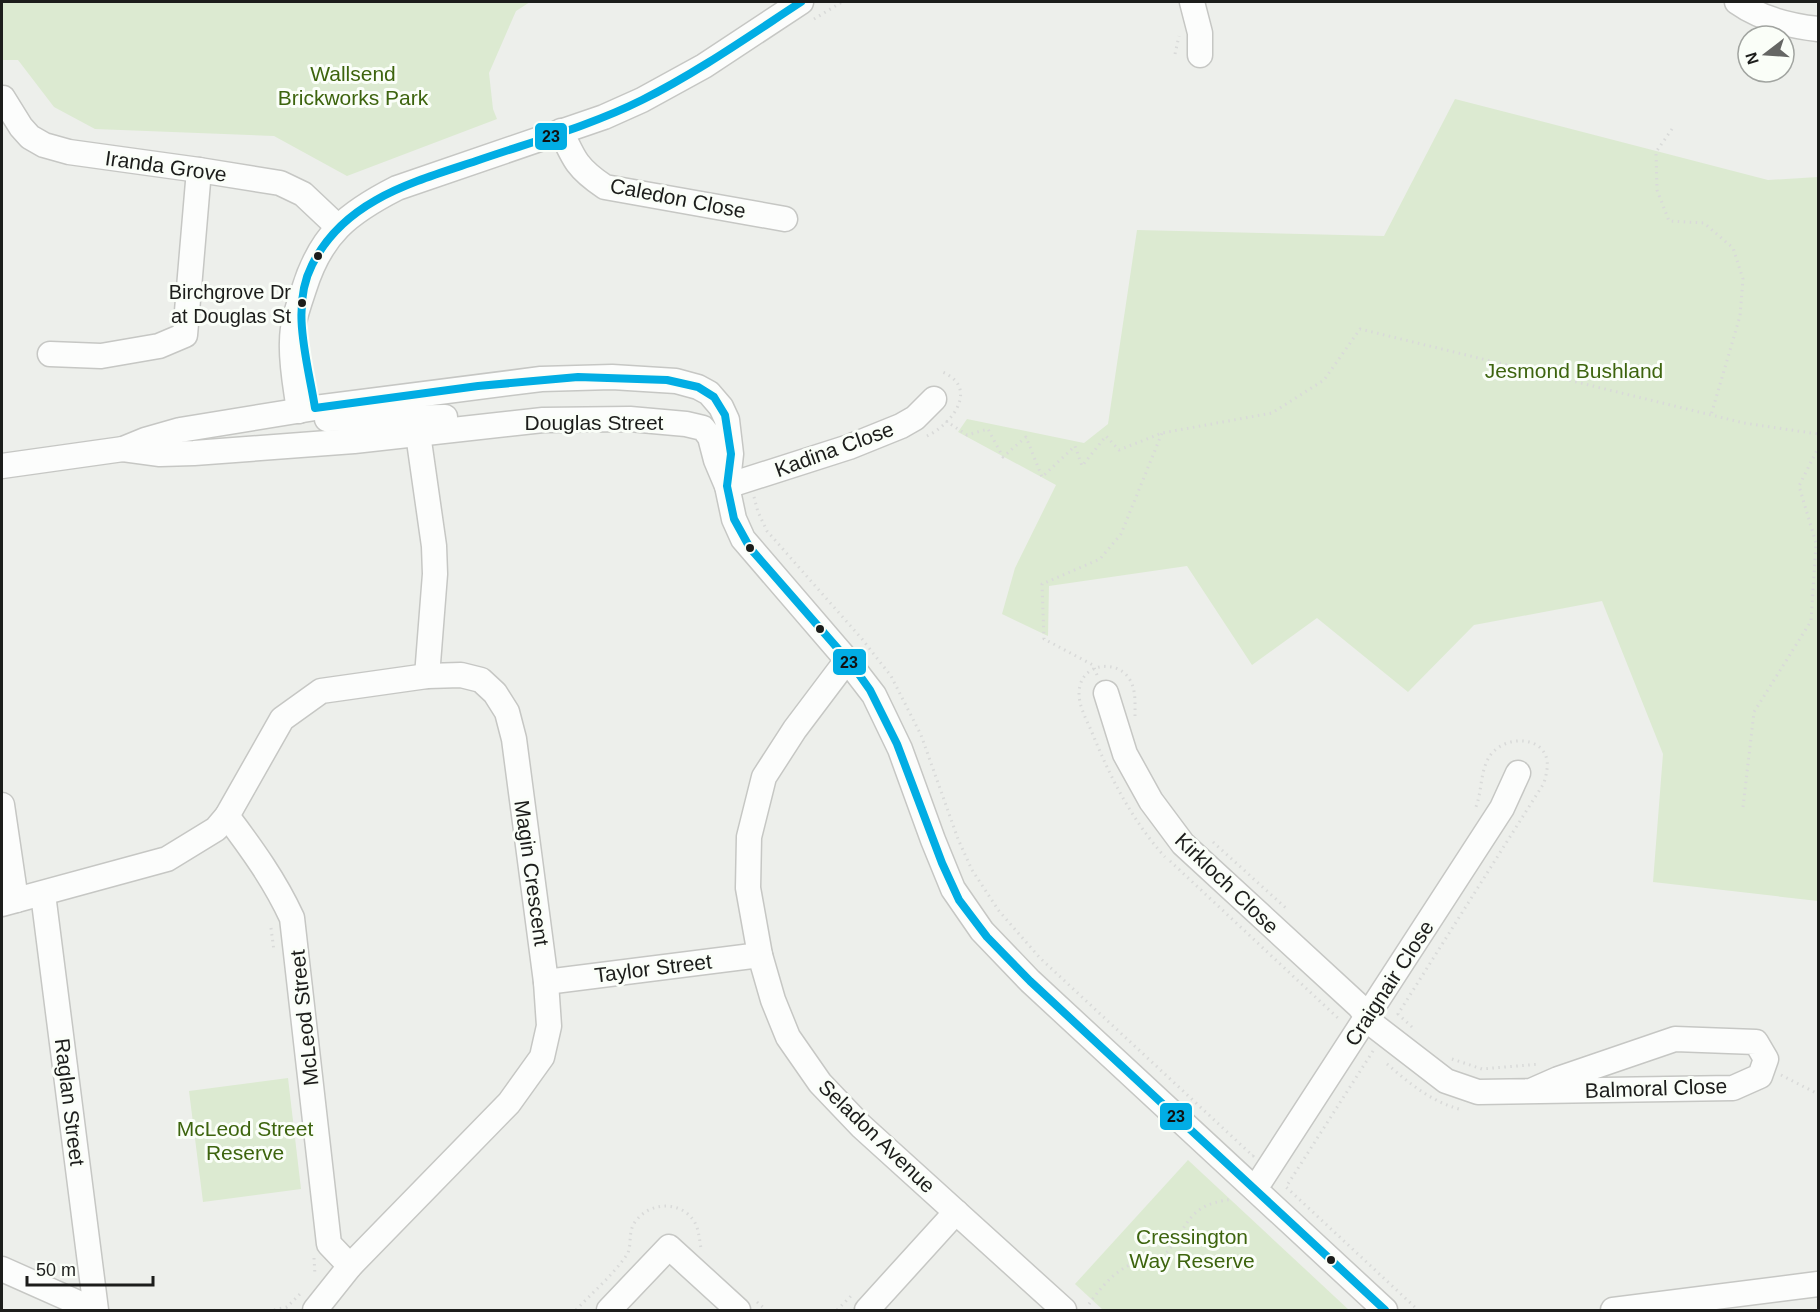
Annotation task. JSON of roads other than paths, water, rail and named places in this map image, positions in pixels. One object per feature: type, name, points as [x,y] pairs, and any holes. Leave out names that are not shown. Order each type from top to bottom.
[{"type":"street","points":[[307,411],[291,344],[294,315],[320,249],[338,227],[370,202],[397,188],[604,117],[642,100],[674,84],[801,2]]},
{"type":"street","points":[[1192,2],[1200,33],[1200,55]]},
{"type":"street","points":[[1737,2],[1785,24],[1818,29]]},
{"type":"street","name":"Iranda Grove","points":[[3,98],[21,127],[30,137],[44,145],[69,153],[279,183],[303,194],[338,227]]},
{"type":"street","name":"Caledon Close","points":[[561,132],[575,163],[605,187],[785,219]]},
{"type":"street","points":[[50,354],[101,356],[159,346],[185,335],[199,170]]},
{"type":"street","name":"Douglas Street","points":[[2,466],[123,449],[180,430],[307,411],[541,379],[612,377],[676,381],[709,393],[723,411],[731,454],[727,486]]},
{"type":"street","name":"Kadina Close","points":[[727,486],[849,447],[901,426],[915,418],[934,399]]},
{"type":"street","points":[[307,411],[328,419],[466,417],[543,420]]},
{"type":"street","points":[[194,453],[228,438],[286,426],[307,411]]},
{"type":"street","name":"Douglas Street","points":[[123,449],[160,454],[194,453],[418,434],[543,420],[630,418],[699,427],[707,432],[727,486]]},
{"type":"street","points":[[418,434],[435,546],[427,676]]},
{"type":"street","points":[[727,486],[734,519],[750,548],[847,660],[874,696],[892,731],[953,889],[982,931],[1030,981],[1256,1189],[1384,1311]]},
{"type":"street","name":"Seladon Avenue","points":[[847,660],[795,729],[764,777],[749,837],[748,888],[760,955],[773,1000],[788,1037],[820,1083],[861,1126],[1064,1311]]},
{"type":"street","name":"Magin Crescent","points":[[9,902],[167,859],[216,829],[227,816],[282,719],[321,691],[427,676],[461,675],[481,680],[495,693],[507,712],[514,739],[546,982],[549,1026],[542,1057],[509,1103],[350,1266],[315,1311]]},
{"type":"street","name":"Kirkloch Close","points":[[1106,693],[1125,754],[1151,801],[1183,844],[1359,1006],[1367,1017]]},
{"type":"street","name":"Craignair Close","points":[[1256,1189],[1502,808],[1518,773]]},
{"type":"street","points":[[2,805],[9,902]]},
{"type":"street","name":"McLeod Street","points":[[227,816],[281,893],[292,918],[329,1244],[350,1266]]},
{"type":"street","name":"Raglan Street","points":[[43,894],[95,1311]]},
{"type":"street","name":"Taylor Street","points":[[546,982],[760,955]]},
{"type":"street","name":"Balmoral Close","points":[[1367,1017],[1376,1027],[1446,1081],[1478,1092],[1733,1088],[1760,1076],[1766,1059],[1756,1042],[1675,1039],[1558,1078],[1533,1090]]},
{"type":"street","points":[[860,1302],[956,1212]]},
{"type":"street","points":[[609,1311],[669,1247],[738,1311]]},
{"type":"street","points":[[2,1269],[95,1311]]},
{"type":"street","points":[[1613,1311],[1818,1284]]},
{"type":"place","name":"Birchgrove Dr at Douglas St","points":[[302,303]]},
{"type":"park label","name":"Wallsend Brickworks Park","points":[[353,85]]},
{"type":"park label","name":"Jesmond Bushland","points":[[1574,370]]},
{"type":"park label","name":"McLeod Street Reserve","points":[[245,1140]]},
{"type":"park label","name":"Cressington Way Reserve","points":[[1192,1248]]}]
